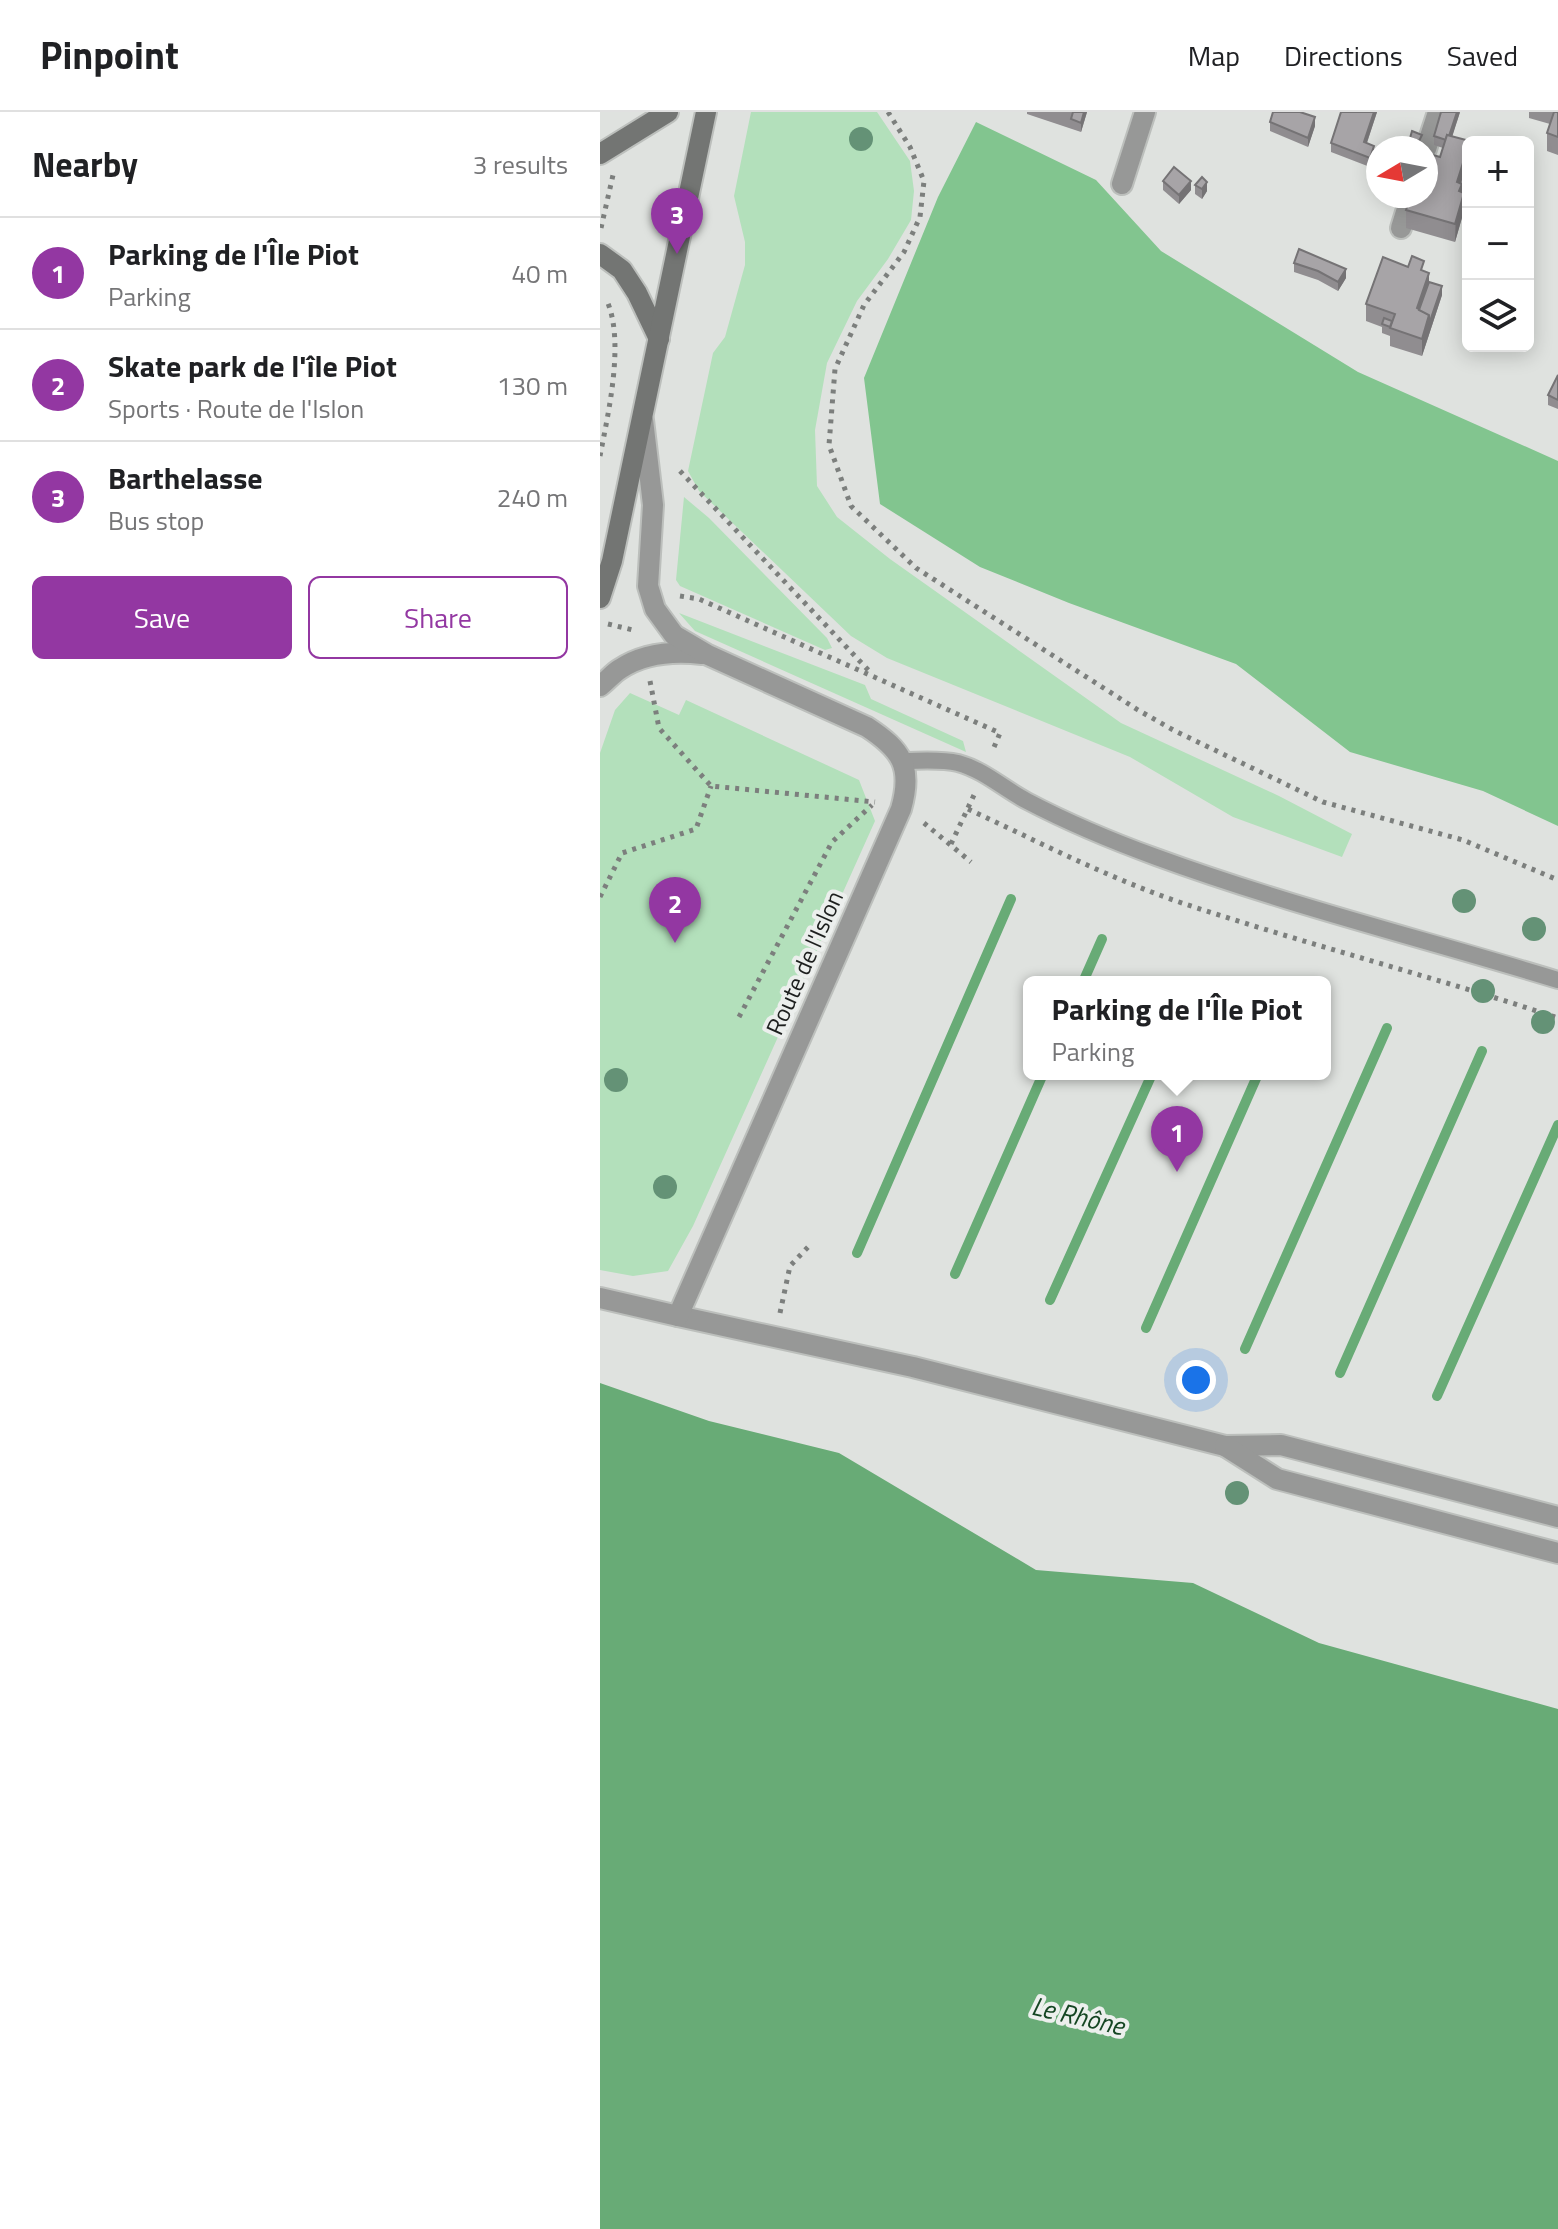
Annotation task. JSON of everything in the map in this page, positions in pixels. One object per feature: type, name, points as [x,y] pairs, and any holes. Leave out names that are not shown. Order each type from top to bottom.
[{"type":"main road","points":[[600,154],[668,112]]},
{"type":"main road","points":[[600,598],[612,561],[706,112]]},
{"type":"main road","points":[[600,254],[622,270],[659,339]]},
{"type":"street","points":[[1122,184],[1145,112]]},
{"type":"street","points":[[1430,136],[1438,112]]},
{"type":"street","points":[[1401,228],[1407,208]]},
{"type":"street","points":[[642,412],[653,505],[648,586],[655,609],[674,635],[708,655],[867,727],[890,742],[903,761]]},
{"type":"street","points":[[600,686],[621,668],[646,657],[681,651],[708,655]]},
{"type":"street","name":"Route de l'Islon","points":[[678,1316],[901,809],[908,786],[903,761]]},
{"type":"street","points":[[600,1298],[913,1367],[1225,1446],[1281,1445],[1558,1517]]},
{"type":"street","points":[[1225,1446],[1277,1479],[1558,1553]]},
{"type":"lane","points":[[903,761],[942,760],[960,764],[1088,831],[1194,871],[1250,891],[1558,980]]},
{"type":"path","points":[[888,112],[910,147],[924,181],[920,217],[904,252],[864,305],[835,369],[829,445],[851,506],[916,568],[1175,731],[1323,802],[1463,840],[1558,880]]},
{"type":"path","points":[[600,456],[613,361],[613,328],[605,296]]},
{"type":"path","points":[[680,471],[876,678]]},
{"type":"path","points":[[671,594],[699,599],[1000,733],[988,760]]},
{"type":"path","points":[[600,622],[642,632]]},
{"type":"path","points":[[648,668],[659,728],[711,786],[875,802],[901,809],[931,828],[971,862]]},
{"type":"path","points":[[600,897],[622,853],[696,829],[711,786]]},
{"type":"path","points":[[951,844],[974,795]]},
{"type":"path","points":[[739,1017],[832,842],[875,802]]},
{"type":"path","points":[[779,1317],[790,1266],[809,1246]]},
{"type":"shaded area","points":[[751,112],[877,112],[910,161],[914,191],[911,220],[888,259],[857,301],[827,363],[815,430],[817,486],[837,517],[890,559],[1121,723],[1279,796],[1352,834],[1342,857],[1233,817],[1130,757],[887,658],[851,636],[699,491],[688,471],[713,353],[725,337],[745,265],[745,242],[734,196]]},
{"type":"shaded area","points":[[976,122],[1096,180],[1161,251],[1358,372],[1558,461],[1558,826],[1483,791],[1350,752],[1236,664],[980,567],[880,504],[864,378],[938,197]]},
{"type":"shaded area","points":[[684,497],[709,518],[827,638],[832,648],[825,650],[680,586],[676,580]]},
{"type":"shaded area","points":[[679,613],[865,685],[871,699],[963,741],[966,752],[695,631]]},
{"type":"shaded area","points":[[630,693],[679,715],[686,700],[859,780],[875,821],[693,1226],[668,1271],[633,1276],[600,1270],[600,753],[615,710]]},
{"type":"water","name":"Le Rhône","points":[[600,1383],[709,1421],[839,1453],[1036,1570],[1193,1583],[1319,1643],[1558,1709],[1558,2229],[600,2229]]},
{"type":"building","points":[[1073,112],[1084,112],[1081,123],[1071,119]]},
{"type":"building","points":[[1273,112],[1300,112],[1315,117],[1308,138],[1270,122]]},
{"type":"building","points":[[1341,112],[1374,112],[1364,142],[1366,156],[1331,143]]},
{"type":"building","points":[[1441,112],[1457,112],[1446,140],[1434,136]]},
{"type":"building","points":[[1554,112],[1558,112],[1558,137],[1547,133]]},
{"type":"building","points":[[1447,135],[1462,139],[1462,166],[1457,182],[1462,184],[1459,191],[1462,192],[1462,200],[1455,224],[1406,210],[1438,208],[1440,157]]},
{"type":"building","points":[[1174,167],[1191,181],[1179,195],[1163,181]]},
{"type":"building","points":[[1202,177],[1207,182],[1202,189],[1195,185]]},
{"type":"building","points":[[1299,249],[1346,269],[1338,282],[1294,263]]},
{"type":"building","points":[[1412,256],[1424,261],[1421,270],[1429,273],[1417,308],[1429,315],[1422,339],[1390,328],[1395,314],[1366,304],[1383,257],[1408,267]]},
{"type":"building","points":[[1429,282],[1442,286],[1429,324],[1429,315],[1419,310]]},
{"type":"building","points":[[1384,318],[1392,321],[1390,327],[1382,324]]},
{"type":"building","points":[[1558,375],[1558,400],[1548,395]]},
{"type":"waterway","points":[[857,1253],[1011,899]]},
{"type":"waterway","points":[[1086,976],[1102,939]]},
{"type":"waterway","points":[[1245,1349],[1387,1028]]},
{"type":"waterway","points":[[1340,1373],[1482,1051]]},
{"type":"waterway","points":[[955,1274],[1040,1080]]},
{"type":"waterway","points":[[1050,1300],[1149,1080]]},
{"type":"waterway","points":[[1146,1328],[1255,1080]]},
{"type":"waterway","points":[[1437,1396],[1558,1125]]},
{"type":"place","name":"Barthelasse","points":[[677,254]]},
{"type":"place","name":"Skate park de l'île Piot","points":[[675,943]]},
{"type":"place","name":"Parking de l'Île Piot","points":[[1177,1172]]}]
